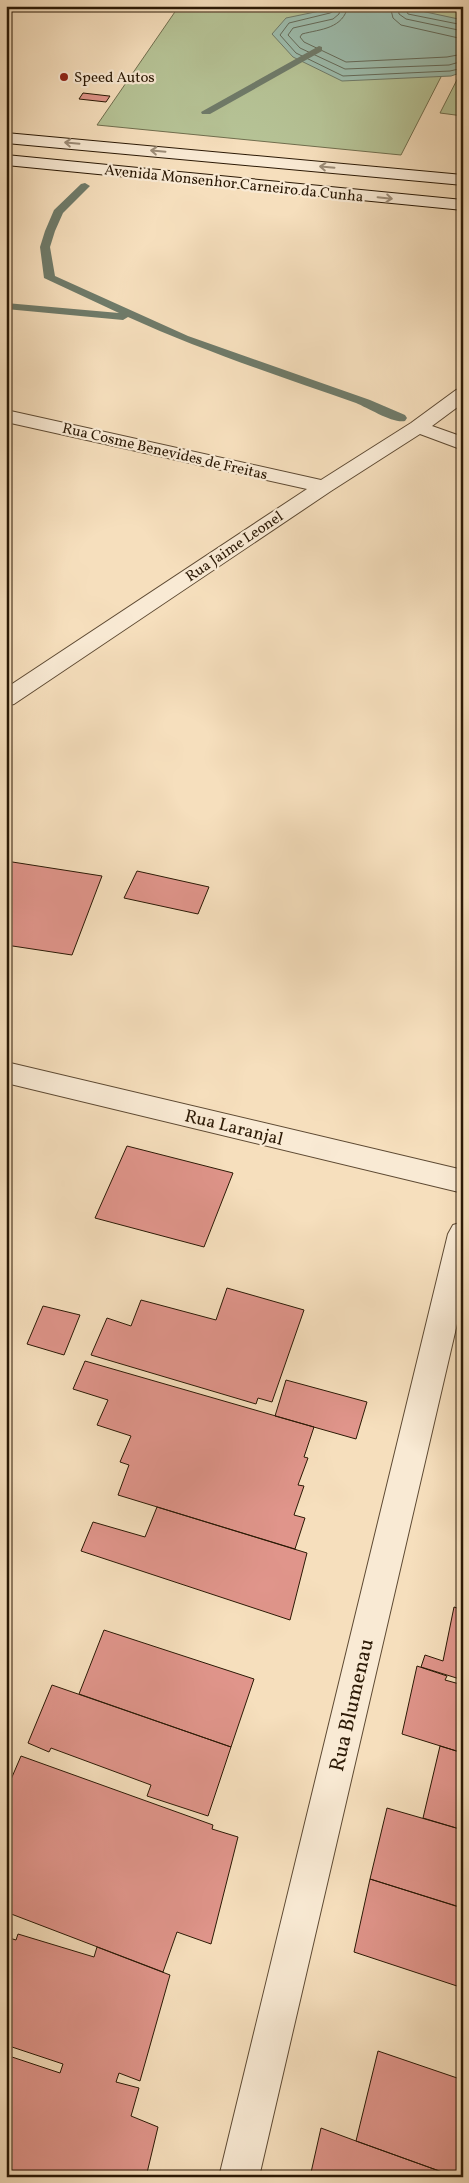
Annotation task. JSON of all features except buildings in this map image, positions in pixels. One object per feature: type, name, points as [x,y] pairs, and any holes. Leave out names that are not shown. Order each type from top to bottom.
[{"type":"street","name":"Avenida Monsenhor Carneiro da Cunha","points":[[6,138],[463,180]]},
{"type":"street","name":"Avenida Monsenhor Carneiro da Cunha","points":[[6,160],[463,205]]},
{"type":"street","name":"Rua Jaime Leonel","points":[[6,698],[324,487],[418,427],[463,394]]},
{"type":"street","name":"Rua Cosme Benevides de Freitas","points":[[6,416],[324,487]]},
{"type":"street","points":[[418,427],[463,444]]},
{"type":"street","name":"Rua Laranjal","points":[[6,1072],[463,1182]]},
{"type":"street","name":"Rua Blumenau","points":[[239,2177],[463,1234]]},
{"type":"green space","points":[[179,6],[463,6],[463,34],[401,155],[97,125]]},
{"type":"green space","points":[[463,68],[463,116],[440,113]]},
{"type":"water","points":[[344,6],[398,6],[463,20],[463,72],[451,76],[342,81],[293,57],[272,34],[286,18]]},
{"type":"waterway","points":[[206,112],[319,49]]},
{"type":"waterway","points":[[85,186],[58,212],[50,231],[45,247],[50,278],[184,338],[366,403],[401,418]]},
{"type":"waterway","points":[[6,306],[123,317]]},
{"type":"place","name":"Speed Autos","points":[[64,77]]}]
